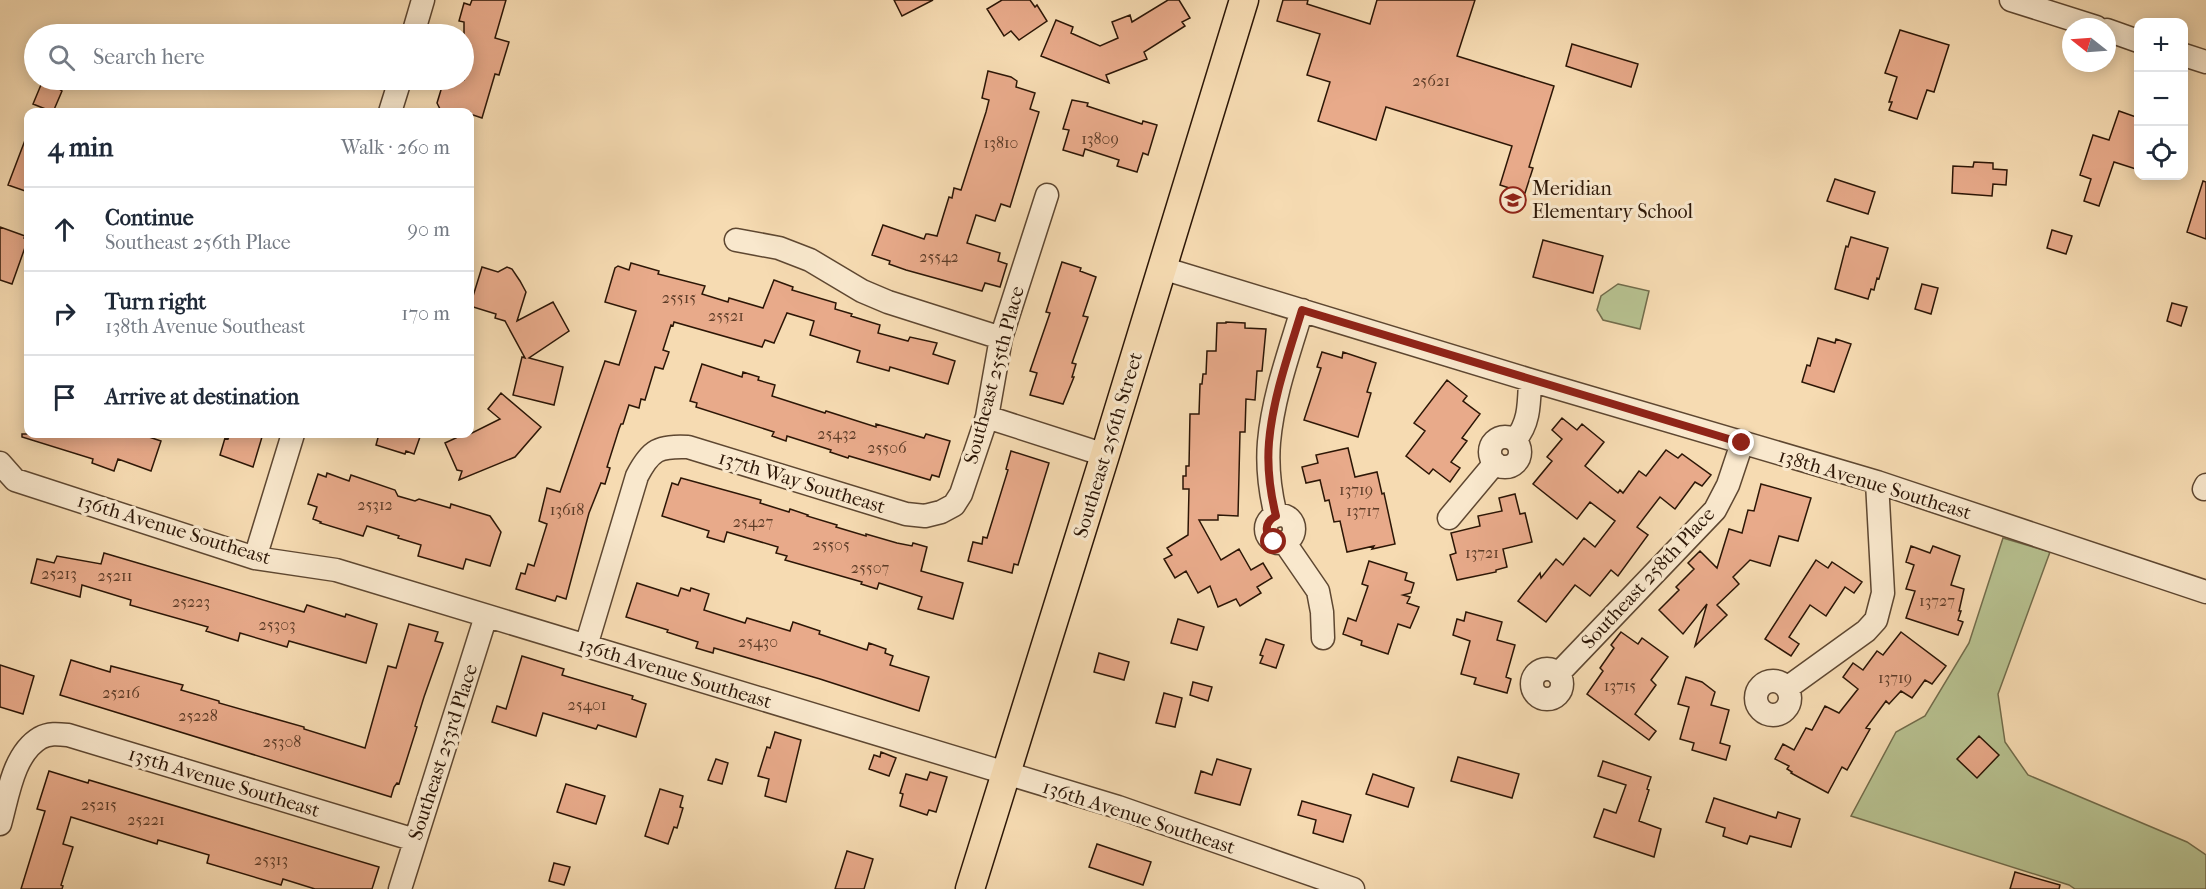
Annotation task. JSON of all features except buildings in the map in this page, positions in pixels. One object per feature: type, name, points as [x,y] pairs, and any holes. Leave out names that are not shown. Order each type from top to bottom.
[{"type":"main road","name":"Southeast 256th Street","points":[[970,889],[1106,455],[1244,0]]},
{"type":"street","points":[[416,24],[423,0]]},
{"type":"street","points":[[2011,0],[2042,5],[2074,18]]},
{"type":"street","points":[[2116,33],[2134,38]]},
{"type":"street","points":[[2188,56],[2206,62]]},
{"type":"street","points":[[391,108],[396,90]]},
{"type":"street","name":"Southeast 255th Place","points":[[941,512],[954,505],[961,494],[987,417],[1001,338],[1047,195]]},
{"type":"street","points":[[736,240],[779,248],[810,260],[862,291],[888,302],[1001,338]]},
{"type":"street","name":"138th Avenue Southeast","points":[[1162,268],[1877,482],[2206,592]]},
{"type":"street","points":[[1302,310],[1280,385],[1269,442],[1270,488],[1276,516],[1287,516],[1294,525],[1293,536],[1285,543],[1318,591],[1323,638]]},
{"type":"street","points":[[1449,518],[1495,463],[1490,453],[1494,442],[1504,437],[1515,440],[1522,432],[1529,412],[1530,380]]},
{"type":"street","points":[[987,417],[1106,455]]},
{"type":"street","points":[[255,558],[292,438]]},
{"type":"street","name":"Southeast 258th Place","points":[[1558,674],[1715,510],[1728,485],[1742,443]]},
{"type":"street","name":"137th Way Southeast","points":[[586,646],[637,476],[645,460],[663,447],[688,447],[906,514],[925,516],[941,512]]},
{"type":"street","name":"136th Avenue Southeast","points":[[0,463],[15,480],[255,558],[336,570],[1118,807],[1353,889]]},
{"type":"street","points":[[1787,688],[1866,631],[1876,620],[1883,593],[1877,482]]},
{"type":"street","name":"Southeast 253rd Place","points":[[400,889],[486,616]]},
{"type":"street","name":"135th Avenue Southeast","points":[[0,824],[18,766],[33,744],[41,737],[53,734],[68,735],[415,840]]},
{"type":"green space","points":[[1618,284],[1649,291],[1640,329],[1603,320],[1597,310],[1601,296]]},
{"type":"green space","points":[[2003,538],[2050,552],[1998,694],[2005,742],[2028,775],[2187,842],[2206,855],[2206,889],[2075,889],[2069,885],[1851,816],[1896,732],[1925,716],[1969,643]]},
{"type":"place","name":"Meridian Elementary School","points":[[1513,200]]},
{"type":"route","points":[[1274,542],[1267,534],[1266,528],[1271,519],[1276,516],[1270,488],[1269,442],[1280,385],[1302,310],[1742,443]]}]
